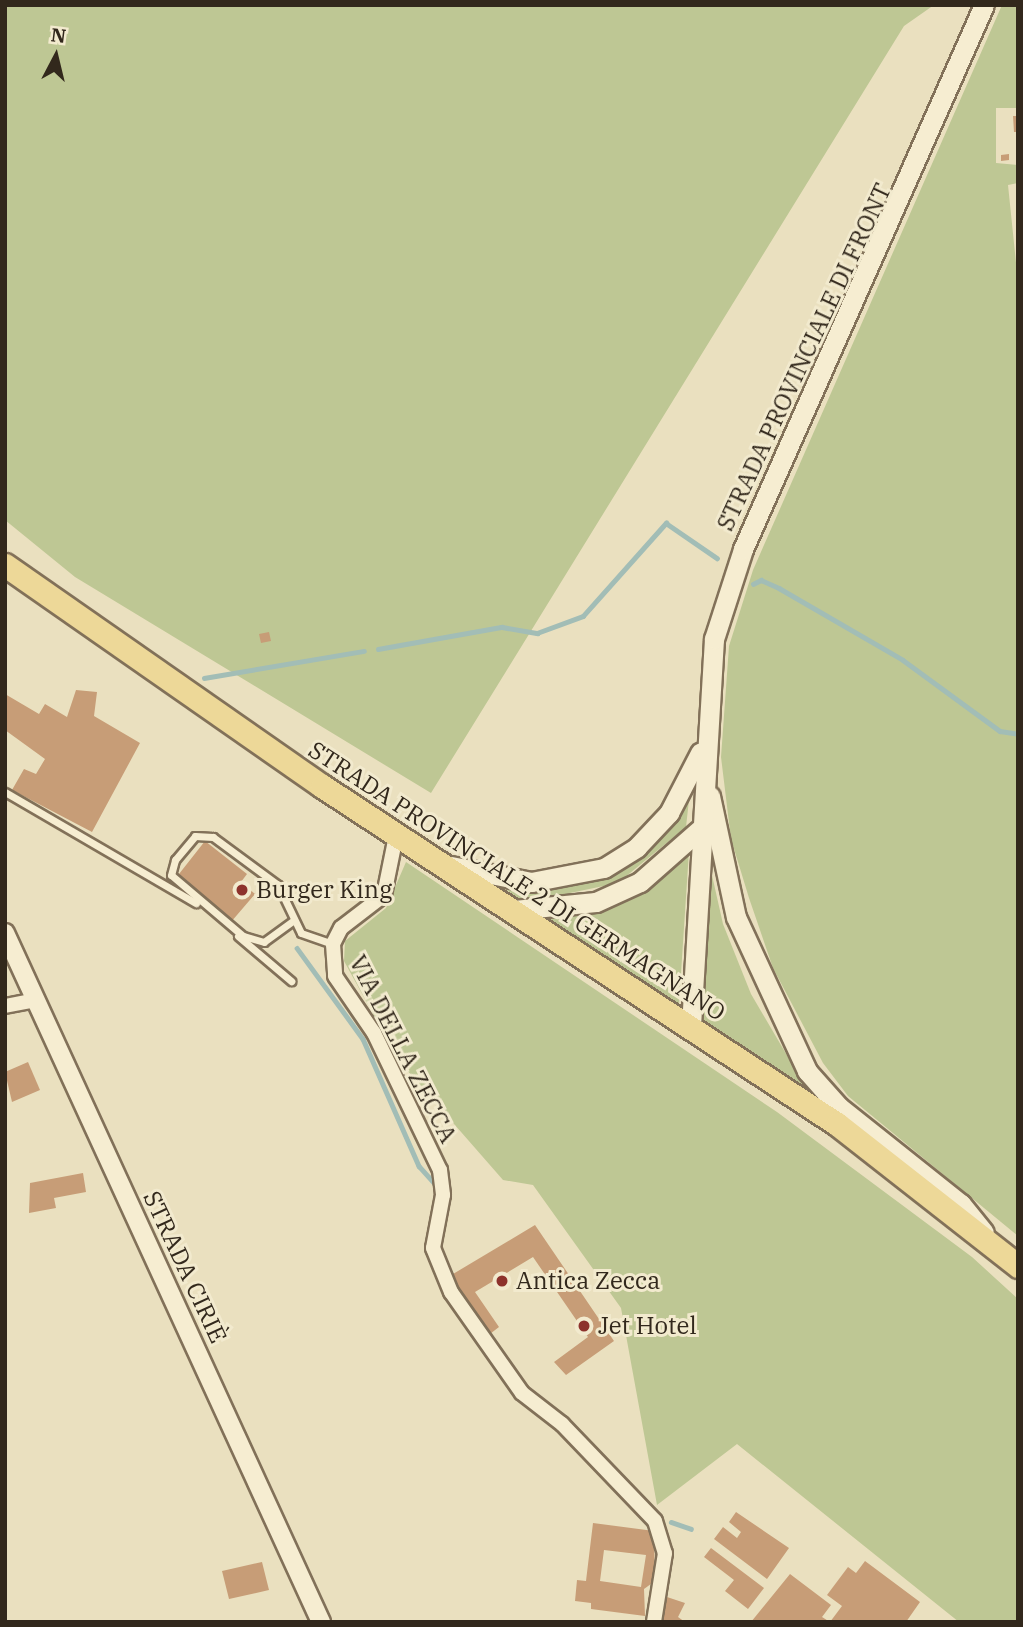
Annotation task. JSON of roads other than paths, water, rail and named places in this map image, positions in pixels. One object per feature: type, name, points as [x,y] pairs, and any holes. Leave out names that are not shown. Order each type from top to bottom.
[{"type":"main road","name":"STRADA PROVINCIALE DI FRONT","points":[[706,740],[714,639],[743,549],[984,5]]},
{"type":"main road","name":"STRADA PROVINCIALE 2 DI GERMAGNANO","points":[[5,565],[397,831],[837,1124],[996,1246],[1018,1266]]},
{"type":"main road","points":[[691,1026],[699,830],[706,740]]},
{"type":"main road","points":[[447,864],[531,882],[604,868],[637,847],[669,813],[706,740]]},
{"type":"main road","points":[[706,740],[712,816],[736,916],[807,1071],[839,1107],[961,1204],[996,1246]]},
{"type":"main road","points":[[514,909],[596,902],[640,881],[699,830]]},
{"type":"street","name":"VIA DELLA ZECCA","points":[[397,831],[384,895],[341,929],[333,944],[335,976],[374,1032],[440,1170],[433,1248],[451,1292],[522,1393],[562,1424],[654,1521],[665,1553],[654,1622]]},
{"type":"street","name":"STRADA CIRIÈ","points":[[5,933],[321,1622]]},
{"type":"street","points":[[5,1006],[35,1000]]},
{"type":"lane","points":[[5,792],[195,902],[291,981]]},
{"type":"lane","points":[[294,920],[264,942],[243,936],[171,875],[174,860],[195,836],[214,837],[278,885],[301,933],[333,944]]},
{"type":"waterway","points":[[378,649],[502,627],[537,633],[583,616],[666,523],[717,558]]},
{"type":"waterway","points":[[753,584],[761,580],[779,588],[903,660],[1000,731],[1018,734]]},
{"type":"waterway","points":[[204,678],[364,651]]},
{"type":"waterway","points":[[297,948],[363,1039],[419,1166],[436,1185]]},
{"type":"waterway","points":[[671,1522],[691,1529]]},
{"type":"place","name":"Burger King","points":[[242,890]]},
{"type":"place","name":"Antica Zecca","points":[[502,1281]]},
{"type":"place","name":"Jet Hotel","points":[[584,1326]]}]
